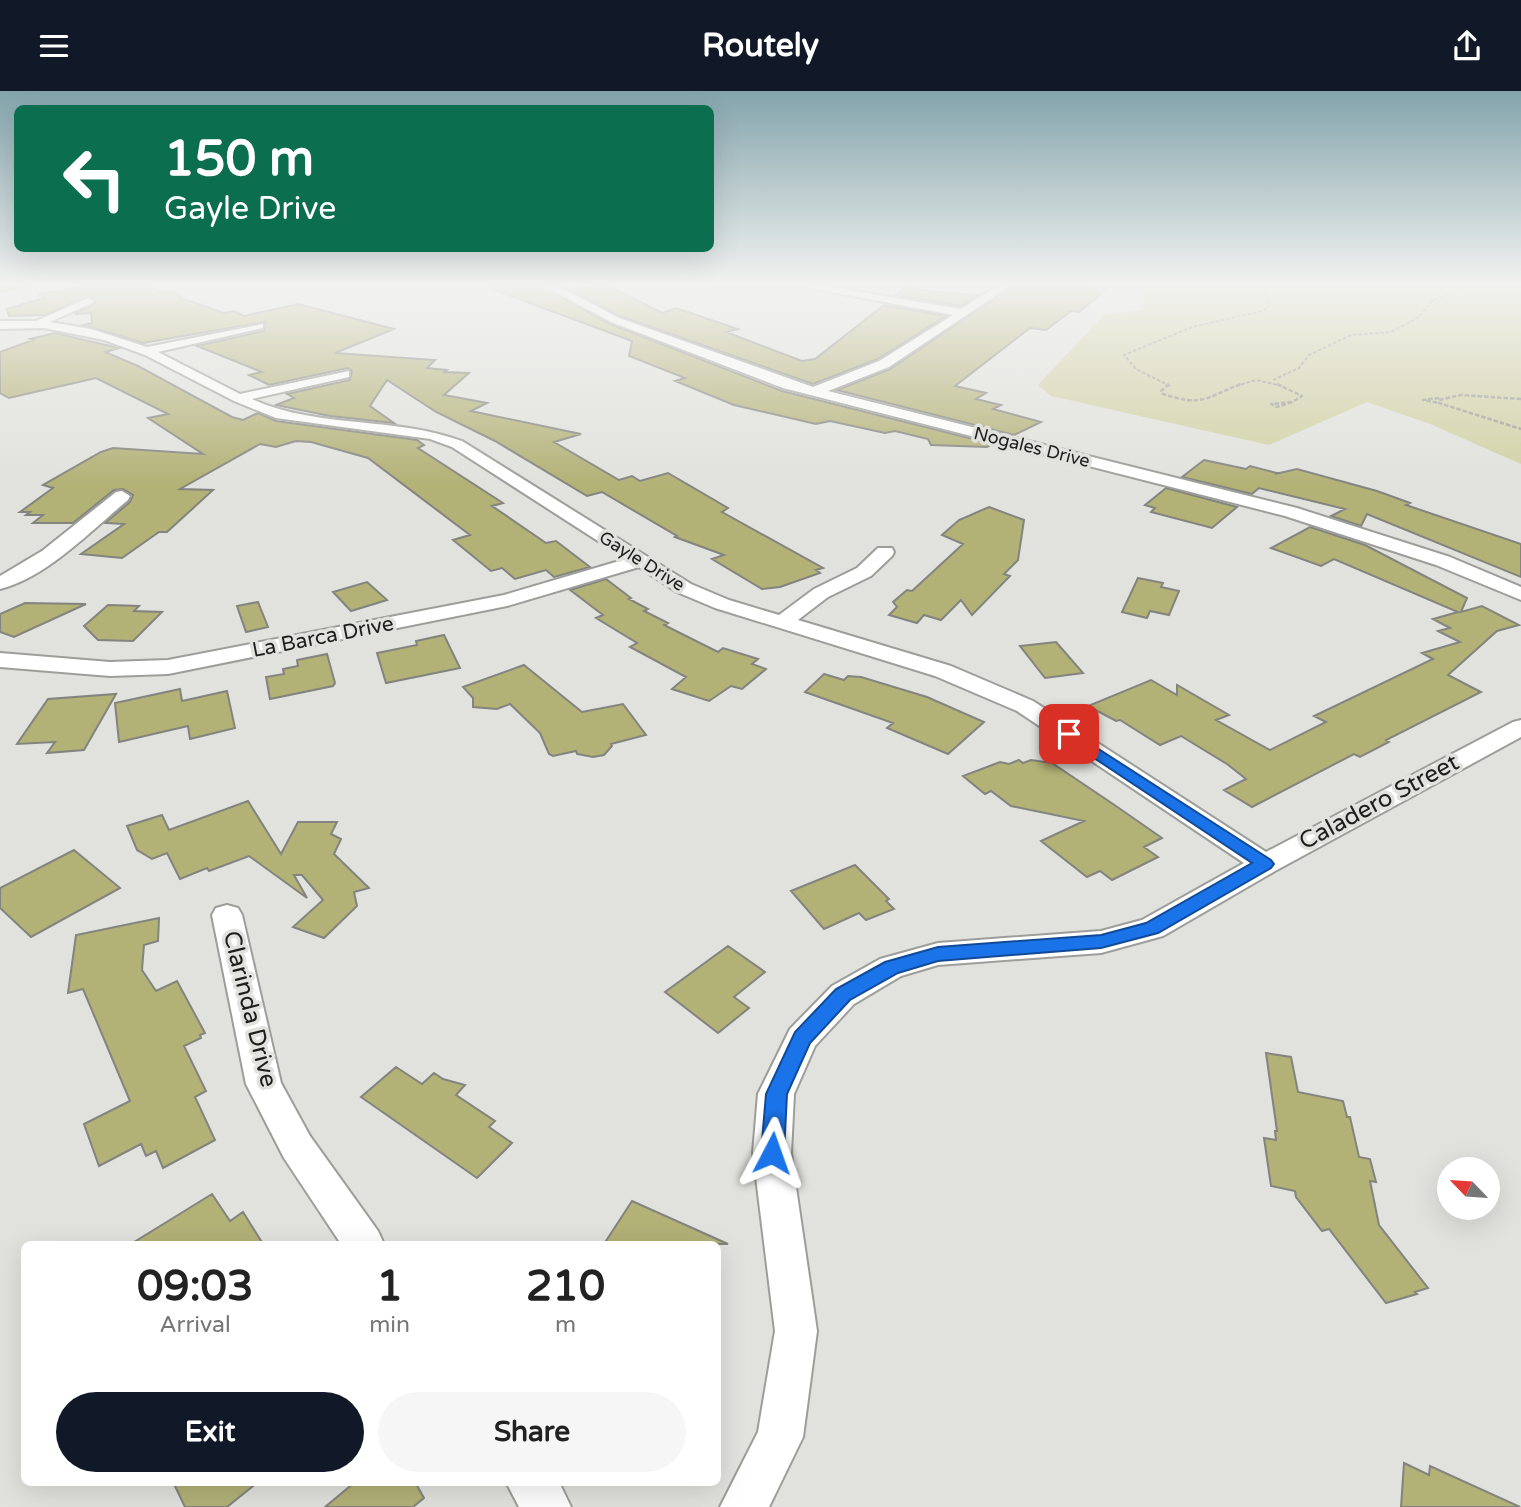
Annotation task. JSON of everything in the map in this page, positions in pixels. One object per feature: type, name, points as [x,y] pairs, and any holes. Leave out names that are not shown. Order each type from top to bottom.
[{"type":"street","name":"Gayle Drive","points":[[147,352],[239,398],[281,415],[423,434],[457,444],[684,588],[722,604],[943,671],[1025,706],[1265,864]]},
{"type":"street","name":"Nogales Drive","points":[[703,352],[813,392],[1303,516],[1443,561],[1521,594]]},
{"type":"street","points":[[813,392],[884,364],[903,352]]},
{"type":"street","points":[[239,398],[344,374]]},
{"type":"street","points":[[0,583],[26,572],[42,561],[121,496]]},
{"type":"street","points":[[782,622],[821,593],[864,572],[885,552]]},
{"type":"street","name":"La Barca Drive","points":[[0,660],[110,669],[168,667],[507,600],[640,561]]},
{"type":"street","name":"Caladero Street","points":[[744,1507],[780,1437],[796,1331],[772,1153],[776,1094],[802,1038],[843,995],[891,967],[938,954],[1101,941],[1152,928],[1265,864],[1521,727]]},
{"type":"street","name":"Clarinda Drive","points":[[227,915],[264,1084],[297,1147],[362,1241]]},
{"type":"street","points":[[533,1486],[547,1507]]},
{"type":"path","points":[[1131,352],[1124,355],[1136,369],[1169,383],[1170,386],[1161,391],[1163,394],[1197,402],[1247,382],[1272,380],[1301,368],[1306,364],[1309,355],[1316,352]]},
{"type":"path","points":[[1272,380],[1302,396],[1292,402],[1280,408],[1271,405],[1292,402]]},
{"type":"path","points":[[1521,399],[1461,395],[1439,401],[1521,429]]},
{"type":"green space","points":[[1069,352],[1521,352],[1521,464],[1430,424],[1367,402],[1269,445],[1051,396],[1038,385]]},
{"type":"building","points":[[0,352],[105,352],[138,366],[232,417],[243,420],[258,413],[276,421],[417,440],[424,445],[418,448],[503,503],[492,506],[546,543],[556,541],[590,567],[554,577],[546,570],[515,579],[502,568],[491,571],[453,540],[470,535],[368,458],[311,442],[296,441],[276,447],[260,444],[180,489],[213,490],[167,532],[159,532],[122,558],[81,554],[124,524],[105,523],[130,502],[133,495],[123,489],[114,490],[73,523],[33,523],[43,515],[26,515],[30,512],[20,512],[53,488],[43,485],[113,448],[203,454],[148,418],[168,414],[96,378],[9,398],[0,393]]},
{"type":"building","points":[[212,352],[337,352],[335,353],[435,360],[427,368],[469,373],[444,395],[487,403],[471,411],[581,434],[554,442],[619,480],[632,476],[640,481],[668,473],[728,508],[722,512],[823,568],[816,570],[820,573],[780,587],[762,589],[712,559],[724,555],[675,537],[677,536],[602,492],[587,496],[495,441],[436,412],[387,380],[370,406],[394,423],[330,416],[276,405],[294,398],[287,394],[350,380],[352,371],[348,368],[269,385],[249,375],[262,372]]},
{"type":"building","points":[[630,352],[682,352],[782,391],[993,444],[987,447],[931,445],[928,439],[895,431],[885,433],[830,421],[816,424],[734,405],[675,381],[685,378],[629,356]]},
{"type":"building","points":[[722,352],[779,352],[802,361],[815,359],[824,352],[889,352],[878,359],[813,384]]},
{"type":"building","points":[[915,352],[999,352],[955,386],[986,393],[976,399],[1001,405],[993,409],[1041,422],[1014,435],[837,390],[890,369]]},
{"type":"building","points":[[1204,460],[1246,469],[1250,466],[1277,473],[1275,474],[1297,469],[1410,503],[1406,505],[1521,544],[1521,577],[1367,514],[1361,526],[1331,516],[1345,509],[1259,488],[1252,494],[1182,477]]},
{"type":"building","points":[[1166,488],[1237,507],[1212,528],[1151,512],[1155,508],[1145,505]]},
{"type":"building","points":[[989,507],[1024,520],[1018,560],[1004,574],[1010,576],[972,615],[961,600],[941,620],[924,615],[917,623],[889,615],[897,607],[893,602],[907,590],[912,591],[963,544],[942,535],[959,520]]},
{"type":"building","points":[[1310,527],[1365,545],[1467,598],[1461,612],[1482,606],[1519,625],[1497,631],[1448,675],[1481,692],[1386,740],[1389,742],[1360,757],[1354,754],[1252,807],[1224,790],[1246,779],[1227,764],[1181,736],[1160,745],[1120,720],[1116,721],[1088,706],[1151,680],[1177,695],[1177,685],[1229,715],[1216,720],[1270,750],[1326,722],[1314,716],[1433,659],[1422,653],[1460,642],[1438,631],[1450,628],[1433,619],[1458,612],[1334,559],[1321,566],[1271,548]]},
{"type":"building","points":[[1138,578],[1163,583],[1161,587],[1179,591],[1169,615],[1150,611],[1147,618],[1122,612]]},
{"type":"building","points":[[606,579],[631,598],[629,599],[648,609],[644,611],[668,623],[664,625],[718,652],[723,648],[758,659],[752,664],[766,669],[742,689],[731,686],[709,701],[672,689],[686,677],[630,647],[637,643],[596,618],[603,615],[570,590]]},
{"type":"building","points":[[367,582],[387,600],[351,611],[333,592]]},
{"type":"building","points":[[258,602],[268,627],[246,632],[237,606]]},
{"type":"building","points":[[25,603],[86,604],[14,637],[0,632],[0,614]]},
{"type":"building","points":[[108,605],[139,606],[134,611],[162,612],[133,641],[98,640],[84,626]]},
{"type":"building","points":[[444,635],[460,668],[386,683],[377,653],[417,645],[416,641]]},
{"type":"building","points":[[1056,642],[1083,673],[1045,678],[1020,646]]},
{"type":"building","points":[[327,654],[335,683],[333,686],[270,699],[266,677],[284,674],[283,669],[298,666],[297,660]]},
{"type":"building","points":[[524,665],[582,712],[623,704],[646,735],[611,744],[604,755],[593,757],[577,754],[576,751],[553,756],[549,754],[540,733],[510,704],[497,709],[473,707],[473,698],[463,687]]},
{"type":"building","points":[[824,674],[844,680],[848,676],[861,677],[927,697],[984,722],[948,754],[887,728],[893,723],[805,692]]},
{"type":"building","points":[[180,689],[182,701],[227,691],[235,728],[190,739],[188,726],[119,742],[115,703]]},
{"type":"building","points":[[116,694],[84,750],[47,753],[55,742],[17,744],[48,699]]},
{"type":"building","points":[[1019,760],[1023,763],[1031,760],[1052,763],[1162,838],[1144,847],[1158,857],[1112,880],[1100,871],[1087,877],[1041,841],[1084,821],[1011,806],[991,791],[985,794],[963,776],[1000,762],[1009,764]]},
{"type":"building","points":[[248,801],[281,854],[298,822],[337,822],[331,834],[341,839],[334,854],[369,888],[354,892],[357,906],[324,938],[293,927],[323,900],[302,875],[294,875],[307,898],[249,856],[180,879],[167,853],[152,859],[137,850],[127,826],[162,815],[169,830]]},
{"type":"building","points":[[74,850],[120,888],[31,937],[0,908],[0,888]]},
{"type":"building","points":[[855,865],[889,899],[886,901],[894,909],[866,920],[859,913],[824,929],[791,891]]},
{"type":"building","points":[[159,918],[158,941],[144,945],[142,970],[156,991],[177,981],[205,1033],[200,1035],[201,1038],[184,1046],[206,1091],[195,1097],[215,1140],[163,1168],[156,1151],[146,1156],[141,1144],[99,1166],[84,1124],[130,1101],[83,989],[68,993],[76,935]]},
{"type":"building","points":[[728,946],[765,972],[734,997],[749,1008],[718,1033],[665,992]]},
{"type":"building","points":[[1266,1053],[1291,1057],[1298,1092],[1343,1101],[1347,1117],[1350,1117],[1359,1157],[1370,1159],[1376,1182],[1370,1181],[1379,1225],[1428,1288],[1386,1303],[1329,1229],[1322,1231],[1296,1197],[1295,1191],[1271,1186],[1264,1138],[1276,1140],[1277,1131]]},
{"type":"building","points":[[396,1067],[422,1084],[434,1073],[443,1079],[465,1085],[456,1095],[495,1121],[489,1127],[512,1143],[477,1178],[361,1097]]},
{"type":"building","points":[[212,1194],[230,1221],[243,1212],[261,1241],[136,1241]]},
{"type":"building","points":[[632,1201],[728,1244],[721,1244],[721,1241],[606,1241]]},
{"type":"building","points":[[1404,1463],[1429,1475],[1430,1466],[1520,1507],[1401,1507]]},
{"type":"building","points":[[175,1486],[253,1486],[227,1507],[185,1507]]},
{"type":"building","points":[[350,1486],[417,1486],[424,1498],[413,1507],[325,1507]]},
{"type":"route","points":[[772,1153],[776,1094],[802,1038],[843,995],[891,967],[938,954],[1101,941],[1152,928],[1265,864],[1069,734]]}]
